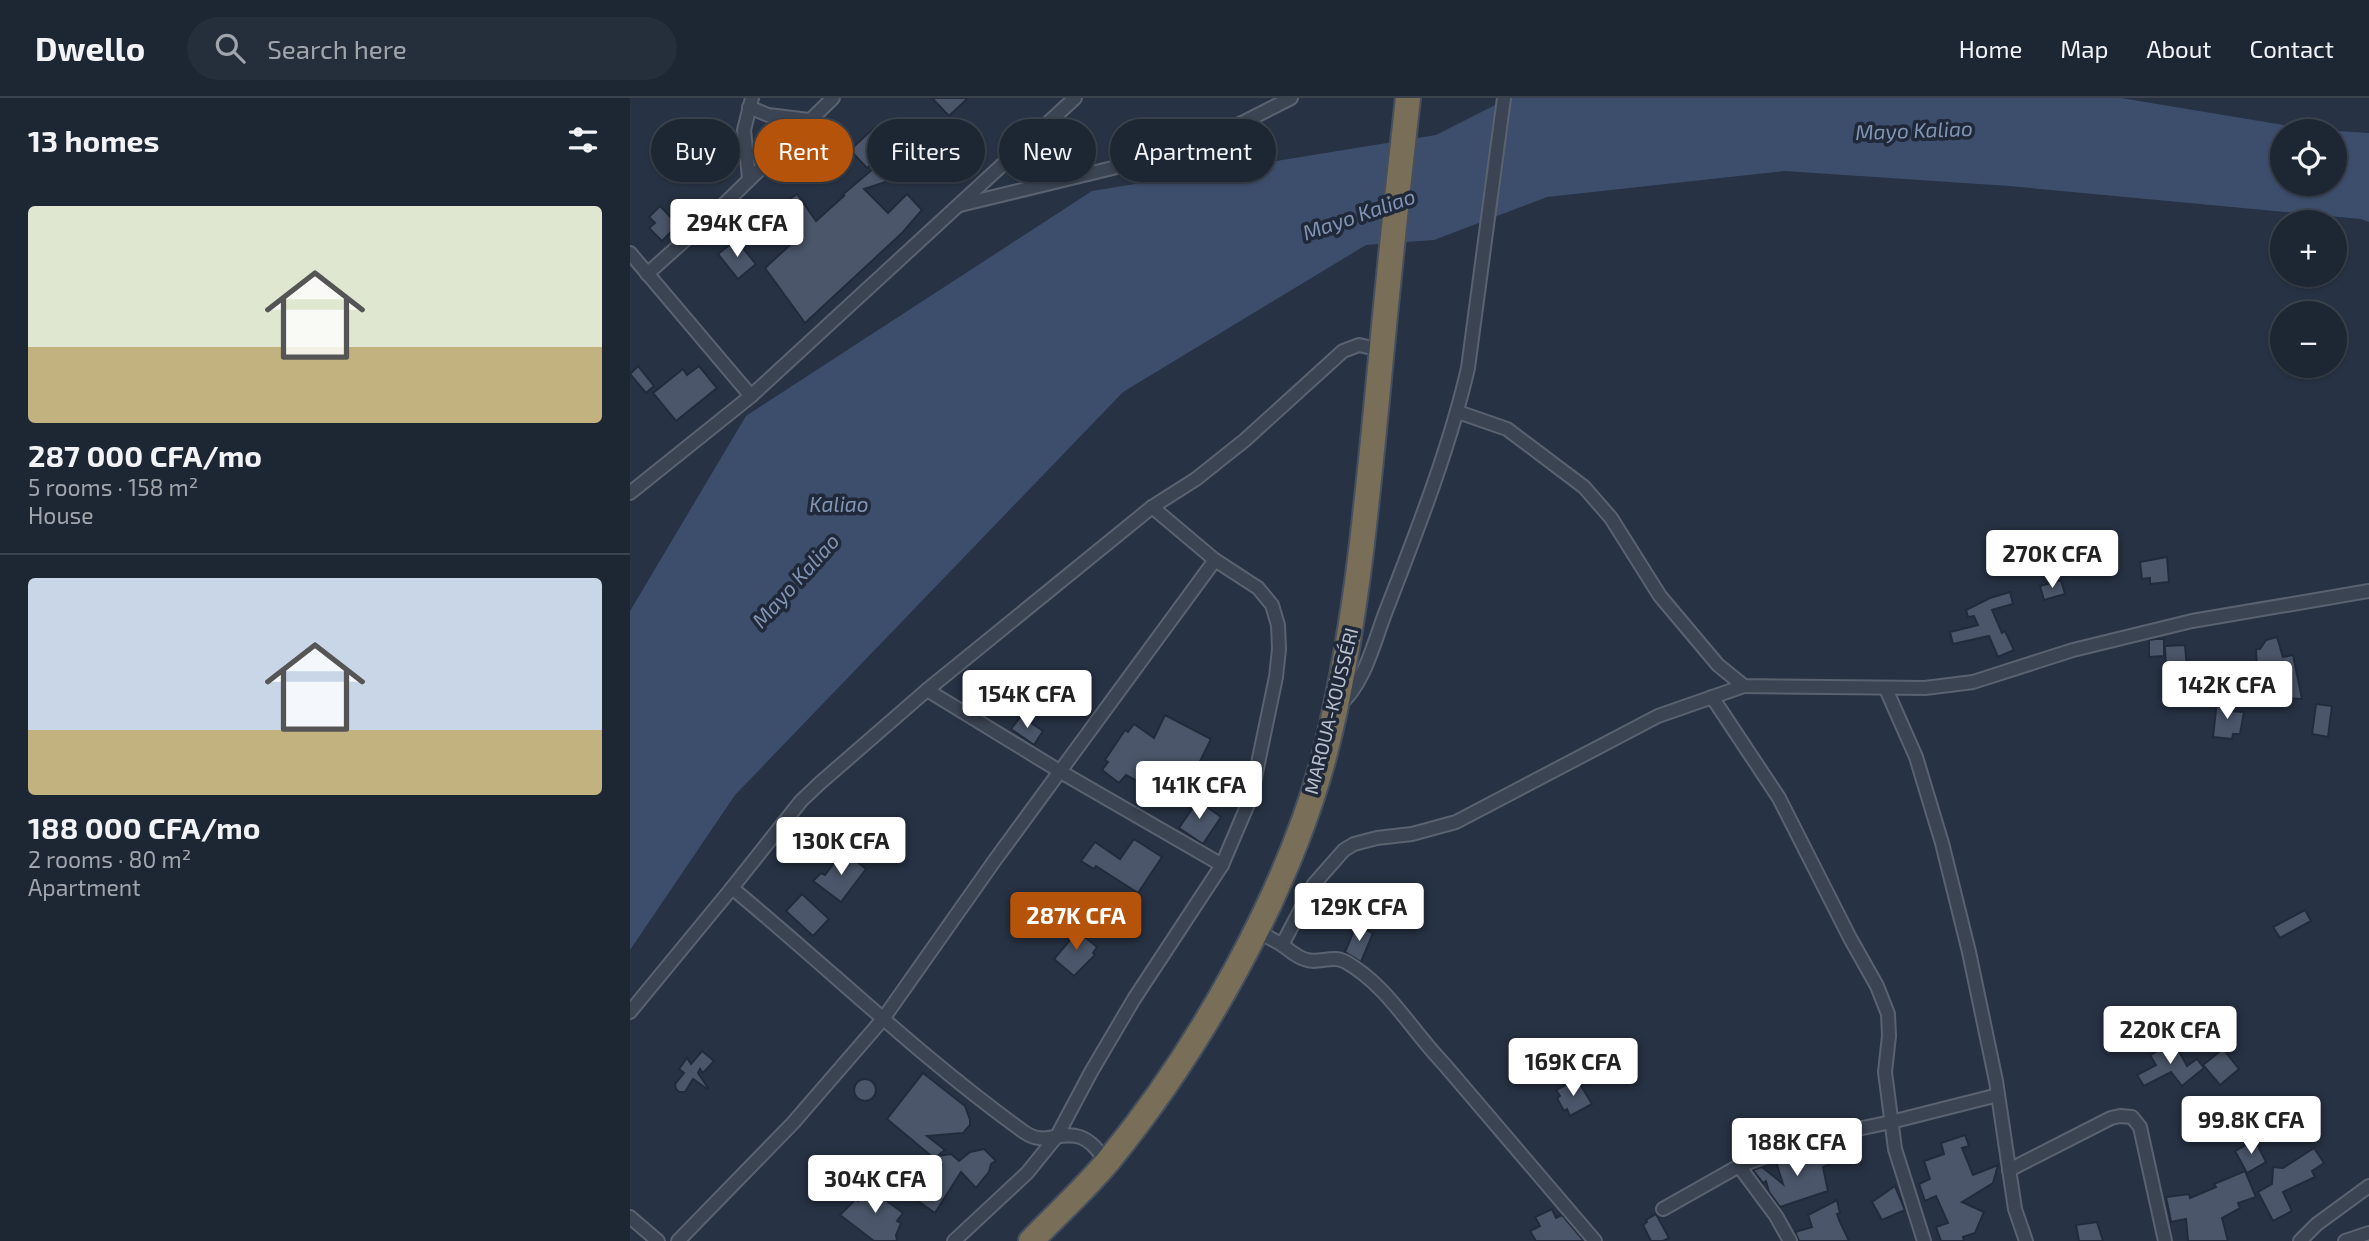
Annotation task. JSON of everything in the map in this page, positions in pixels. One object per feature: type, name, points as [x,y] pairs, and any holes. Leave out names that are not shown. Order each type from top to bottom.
[{"type":"highway","name":"MAROUA-KOUSSÉRI","points":[[1031,1241],[1107,1163],[1153,1102],[1193,1041],[1257,931],[1294,846],[1323,758],[1352,625],[1368,497],[1408,98]]},
{"type":"street","points":[[810,119],[833,98]]},
{"type":"street","points":[[631,491],[751,396],[1074,98]]},
{"type":"street","points":[[958,205],[1162,156],[1242,123],[1291,98]]},
{"type":"street","points":[[1334,710],[1345,701],[1361,676],[1458,412],[1468,368],[1504,98]]},
{"type":"street","points":[[749,178],[744,130],[750,103],[768,116],[799,119]]},
{"type":"street","points":[[647,274],[713,215],[754,173]]},
{"type":"street","points":[[630,253],[751,396]]},
{"type":"street","points":[[630,1012],[801,801],[927,690],[1152,507],[1196,479],[1245,440],[1343,351],[1359,345],[1381,350]]},
{"type":"street","points":[[1458,412],[1507,429],[1584,488],[1611,519],[1660,596],[1717,665],[1744,686]]},
{"type":"street","points":[[954,1241],[1027,1173],[1057,1136],[1134,999],[1222,865],[1251,797],[1276,677],[1278,625],[1272,606],[1258,588],[1215,560],[1152,507]]},
{"type":"street","points":[[678,1241],[793,1123],[883,1019],[995,860],[1215,560]]},
{"type":"street","points":[[1282,945],[1314,884],[1344,850],[1354,844],[1412,834],[1456,822],[1658,716],[1744,686],[1886,689],[1925,688],[1973,682],[2073,650],[2192,621],[2369,591]]},
{"type":"street","points":[[1886,689],[1916,757],[1942,844],[1969,952],[1998,1095],[2015,1209],[2026,1241]]},
{"type":"street","points":[[927,690],[1061,772],[1222,865]]},
{"type":"street","points":[[1713,697],[1779,798],[1877,986],[1888,1014],[1889,1036],[1885,1072],[1895,1149],[1924,1241]]},
{"type":"street","points":[[732,888],[945,1072],[1035,1139],[1079,1137],[1093,1146],[1107,1163]]},
{"type":"street","points":[[1257,931],[1302,959],[1336,958],[1345,961],[1379,986],[1423,1042],[1595,1241]]},
{"type":"street","points":[[1663,1209],[1739,1166],[1815,1138],[1998,1095]]},
{"type":"street","points":[[2009,1170],[2111,1118],[2120,1115],[2132,1117],[2140,1127],[2165,1241]]},
{"type":"street","points":[[1739,1166],[1776,1216],[1790,1241]]},
{"type":"street","points":[[2300,1241],[2316,1224],[2369,1186]]},
{"type":"street","points":[[630,1217],[658,1241]]},
{"type":"street","points":[[2346,1241],[2369,1233]]},
{"type":"water","name":"Kaliao","points":[[1509,98],[2121,98],[2270,123],[2270,196],[2347,196],[2347,132],[2369,133],[2369,222],[2347,218],[2347,210],[2270,210],[2009,186],[1785,171],[1547,197],[1434,240],[1366,245],[1123,392],[735,795],[630,950],[630,611],[746,416],[1092,191],[1147,182],[1276,182],[1276,161],[1436,135]]},
{"type":"building","points":[[932,98],[968,98],[949,116]]},
{"type":"building","points":[[867,134],[867,168],[853,153],[853,147]]},
{"type":"building","points":[[867,174],[867,182],[886,182],[864,189],[888,213],[907,194],[922,210],[902,233],[805,323],[765,268],[790,245],[769,214],[797,194],[816,221],[845,195],[841,196]]},
{"type":"building","points":[[660,206],[678,225],[662,241],[649,228],[655,223],[649,217]]},
{"type":"building","points":[[736,240],[756,264],[738,279],[718,254]]},
{"type":"building","points":[[638,366],[654,386],[646,393],[630,374]]},
{"type":"building","points":[[699,366],[717,388],[676,421],[653,393],[683,369],[687,375]]},
{"type":"building","points":[[2167,557],[2169,582],[2150,584],[2150,578],[2142,579],[2140,562]]},
{"type":"building","points":[[2061,580],[2065,594],[2044,600],[2040,586]]},
{"type":"building","points":[[2010,592],[2013,604],[1992,610],[2002,633],[2005,631],[2014,650],[1998,657],[1989,636],[1953,644],[1950,632],[1978,625],[1974,616],[1968,617],[1966,610]]},
{"type":"building","points":[[2277,637],[2283,657],[2293,655],[2302,699],[2282,698],[2278,671],[2257,671],[2256,649],[2260,649],[2266,640]]},
{"type":"building","points":[[2164,639],[2164,656],[2149,657],[2149,640]]},
{"type":"building","points":[[2185,645],[2187,668],[2166,670],[2165,646]]},
{"type":"building","points":[[2217,701],[2231,702],[2230,711],[2244,712],[2240,734],[2233,734],[2232,739],[2213,737]]},
{"type":"building","points":[[2316,704],[2332,706],[2328,737],[2312,734]]},
{"type":"building","points":[[1165,715],[1211,739],[1180,802],[1139,778],[1137,781],[1126,775],[1119,783],[1102,770],[1108,762],[1105,760],[1125,730],[1128,732],[1134,724],[1154,738]]},
{"type":"building","points":[[1021,716],[1043,731],[1034,745],[1011,729]]},
{"type":"building","points":[[1193,797],[1221,817],[1203,844],[1179,828],[1192,809],[1184,805]]},
{"type":"building","points":[[1134,839],[1162,857],[1138,893],[1096,866],[1094,869],[1081,861],[1095,842],[1120,859]]},
{"type":"building","points":[[843,851],[866,869],[841,902],[813,881],[821,873],[825,875]]},
{"type":"building","points":[[802,894],[829,919],[813,936],[786,911]]},
{"type":"building","points":[[2305,910],[2311,921],[2280,938],[2273,927]]},
{"type":"building","points":[[1070,925],[1097,947],[1093,953],[1095,955],[1074,976],[1054,959],[1071,939],[1064,934]]},
{"type":"building","points":[[1356,926],[1373,933],[1361,962],[1345,952]]},
{"type":"building","points":[[2174,1042],[2187,1066],[2197,1059],[2204,1068],[2182,1086],[2171,1072],[2144,1086],[2137,1075],[2156,1065],[2150,1055]]},
{"type":"building","points":[[2223,1049],[2239,1069],[2220,1085],[2203,1065]]},
{"type":"building","points":[[702,1051],[714,1061],[703,1073],[700,1069],[698,1073],[708,1088],[693,1079],[685,1092],[679,1092],[675,1084],[684,1073],[679,1069],[687,1058],[691,1064]]},
{"type":"building","points":[[923,1073],[965,1106],[970,1120],[970,1125],[963,1133],[927,1136],[945,1150],[937,1156],[951,1154],[959,1161],[970,1152],[984,1149],[996,1161],[991,1164],[989,1172],[976,1188],[961,1172],[935,1213],[918,1201],[942,1165],[887,1119]]},
{"type":"building","points":[[865,1079],[873,1082],[876,1090],[873,1098],[865,1101],[857,1098],[854,1090],[857,1082]]},
{"type":"building","points":[[1577,1079],[1592,1104],[1570,1116],[1557,1098],[1560,1096],[1556,1090]]},
{"type":"building","points":[[1965,1135],[1969,1146],[1962,1148],[1973,1175],[1998,1165],[1993,1183],[1962,1202],[1984,1212],[1975,1233],[1963,1237],[1964,1241],[1941,1241],[1936,1227],[1948,1223],[1936,1196],[1925,1201],[1919,1184],[1930,1179],[1924,1161],[1944,1154],[1941,1143]]},
{"type":"building","points":[[2255,1140],[2266,1162],[2247,1173],[2235,1151]]},
{"type":"building","points":[[2314,1148],[2324,1163],[2312,1171],[2315,1177],[2283,1192],[2292,1211],[2273,1221],[2258,1192],[2272,1184],[2273,1167],[2283,1168]]},
{"type":"building","points":[[1827,1150],[1832,1163],[1823,1167],[1828,1191],[1780,1207],[1769,1192],[1766,1181],[1763,1183],[1753,1170],[1762,1167],[1783,1184],[1776,1162],[1804,1151],[1806,1158]]},
{"type":"building","points":[[2245,1171],[2256,1197],[2238,1203],[2240,1208],[2222,1218],[2228,1241],[2188,1241],[2186,1219],[2171,1222],[2166,1197],[2189,1194],[2190,1198]]},
{"type":"building","points":[[874,1181],[891,1194],[887,1201],[903,1213],[897,1221],[901,1223],[896,1235],[897,1241],[874,1241],[840,1215],[856,1199],[858,1201]]},
{"type":"building","points":[[1895,1186],[1905,1210],[1882,1220],[1872,1202]]},
{"type":"building","points":[[1837,1200],[1840,1213],[1837,1214],[1849,1241],[1799,1241],[1795,1232],[1812,1227],[1808,1215]]},
{"type":"building","points":[[1552,1209],[1556,1218],[1562,1215],[1584,1241],[1536,1241],[1530,1231],[1540,1226],[1535,1217]]},
{"type":"building","points":[[1656,1214],[1669,1238],[1663,1241],[1651,1241],[1643,1225]]},
{"type":"building","points":[[2097,1222],[2103,1241],[2079,1241],[2076,1225]]},
{"type":"water label","name":"Mayo Kaliao","points":[[1914,131]]},
{"type":"water label","name":"Mayo Kaliao","points":[[1359,215]]},
{"type":"water label","name":"Mayo Kaliao","points":[[796,581]]}]
